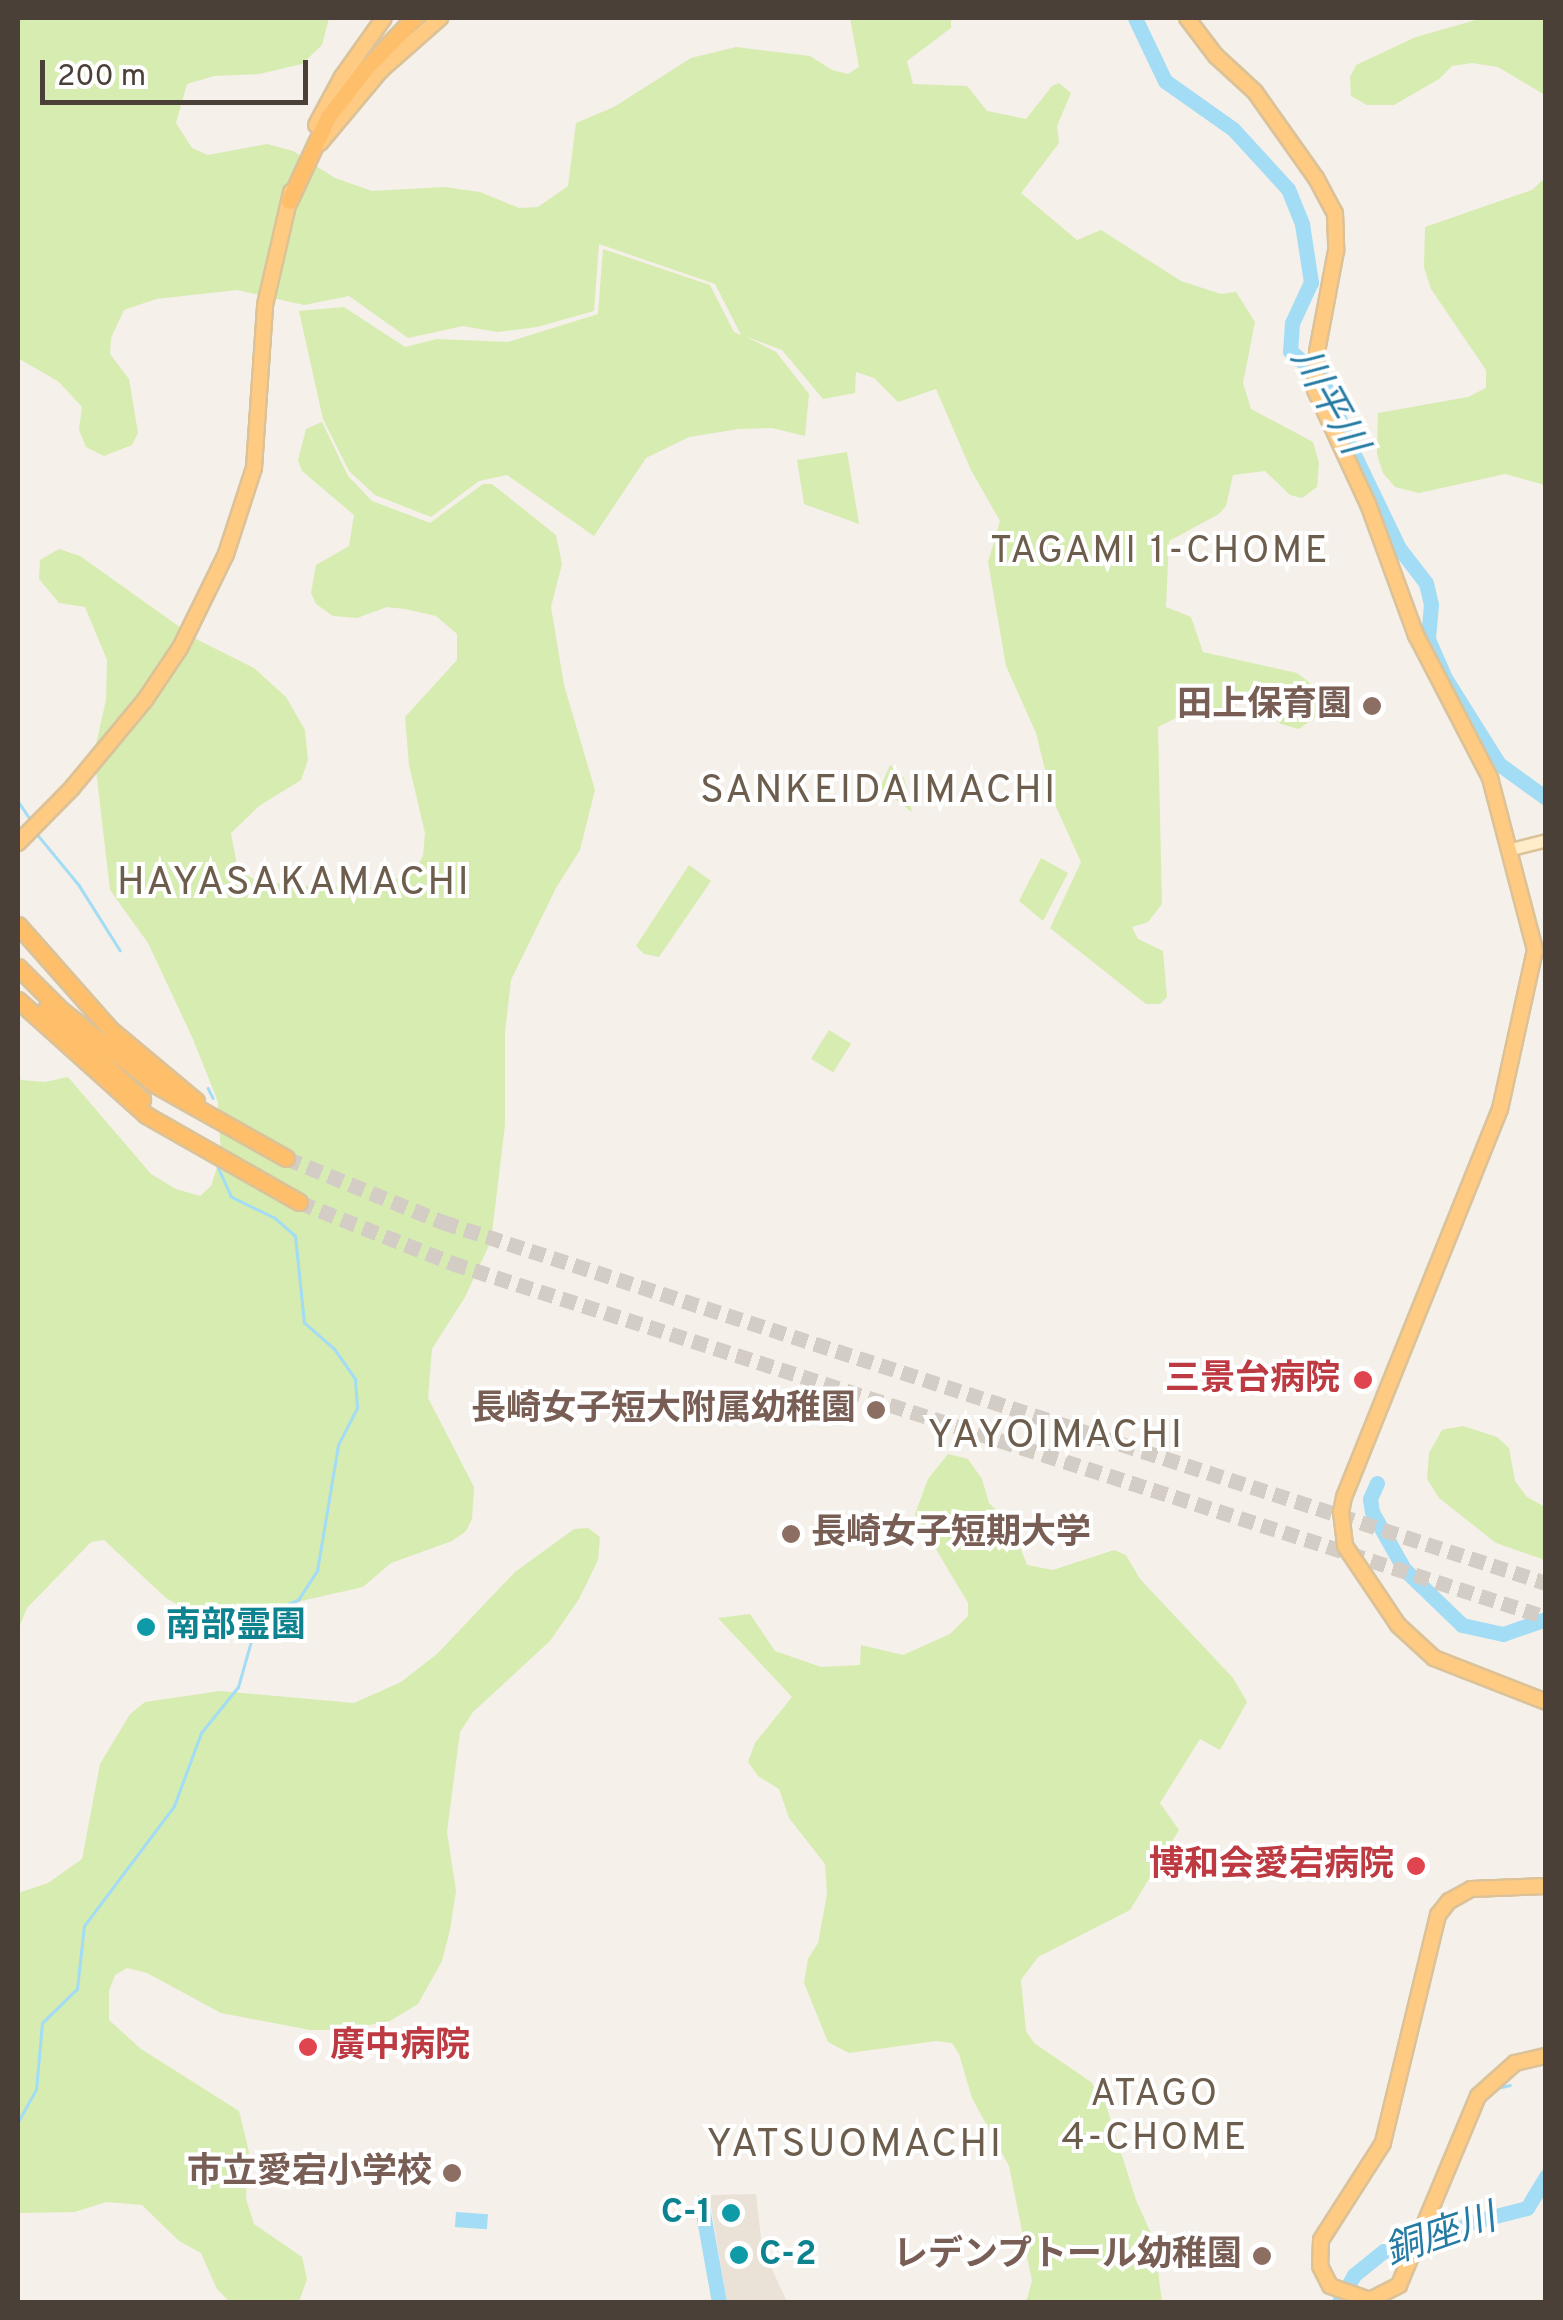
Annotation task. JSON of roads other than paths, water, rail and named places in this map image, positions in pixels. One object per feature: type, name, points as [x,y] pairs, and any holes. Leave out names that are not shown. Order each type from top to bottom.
[{"type":"highway","points":[[18,844],[72,788],[144,700],[208,593],[242,513],[254,468],[265,306],[288,201],[317,124],[342,76],[384,18]]},
{"type":"highway","points":[[288,201],[328,118],[414,18]]},
{"type":"highway","points":[[288,201],[336,122],[381,70],[440,18]]},
{"type":"highway","points":[[1187,18],[1216,56],[1254,92],[1316,178],[1335,212],[1336,251],[1317,352],[1316,390],[1368,504],[1416,636],[1485,764],[1511,849],[1535,950],[1510,1078],[1340,1512],[1352,1556],[1398,1625],[1416,1643],[1462,1671],[1546,1702]]},
{"type":"highway","points":[[18,925],[83,1001],[122,1070]]},
{"type":"highway","points":[[18,967],[188,1136],[299,1202]]},
{"type":"highway","points":[[18,977],[122,1070]]},
{"type":"highway","points":[[18,1000],[122,1070],[286,1158]]},
{"type":"highway","points":[[1546,1886],[1471,1889],[1449,1901],[1438,1914],[1383,2143],[1321,2240],[1322,2274],[1330,2286],[1370,2300],[1386,2296],[1404,2280],[1478,2096],[1515,2063],[1546,2056]]},
{"type":"main road","points":[[1511,849],[1546,840]]},
{"type":"water","points":[[456,2212],[488,2214],[487,2229],[455,2227]]},
{"type":"waterway","name":"川平川","points":[[1135,18],[1165,81],[1233,129],[1288,189],[1302,224],[1311,282],[1292,323],[1290,351],[1321,377],[1329,390],[1347,440],[1399,548],[1426,583],[1431,604],[1428,639],[1445,678],[1499,764],[1546,798]]},
{"type":"waterway","points":[[18,801],[32,822]]},
{"type":"waterway","points":[[37,834],[79,885],[120,950]]},
{"type":"waterway","points":[[208,1088],[213,1098]]},
{"type":"waterway","points":[[18,2122],[36,2090],[42,2023],[77,1989],[84,1926],[174,1806],[201,1733],[238,1687],[256,1624],[267,1613],[298,1600],[317,1571],[338,1445],[357,1408],[355,1379],[334,1349],[304,1323],[295,1236],[274,1218],[231,1197],[215,1161]]},
{"type":"waterway","points":[[1377,1483],[1370,1499],[1372,1512],[1404,1569],[1462,1625],[1503,1634],[1546,1619]]},
{"type":"waterway","points":[[1497,2088],[1510,2085]]},
{"type":"waterway","name":"銅座川","points":[[1339,2302],[1354,2275],[1384,2251],[1408,2242],[1445,2243],[1468,2223],[1527,2208],[1546,2176]]},
{"type":"waterway","name":"銅座川","points":[[701,2202],[719,2302]]},
{"type":"tunnel","points":[[286,1158],[443,1222],[1546,1583]]},
{"type":"tunnel","points":[[299,1202],[452,1263],[1546,1617]]},
{"type":"place","name":"田上保育園","points":[[1372,706]]},
{"type":"place","name":"三景台病院","points":[[1363,1380]]},
{"type":"place","name":"長崎女子短大附属幼稚園","points":[[876,1410]]},
{"type":"place","name":"長崎女子短期大学","points":[[791,1534]]},
{"type":"place","name":"南部霊園","points":[[146,1627]]},
{"type":"place","name":"博和会愛宕病院","points":[[1416,1866]]},
{"type":"place","name":"廣中病院","points":[[308,2047]]},
{"type":"place","name":"市立愛宕小学校","points":[[452,2173]]},
{"type":"place","name":"C-1","points":[[731,2213]]},
{"type":"place","name":"C-2","points":[[739,2255]]},
{"type":"place","name":"レデンプトール幼稚園","points":[[1262,2256]]},
{"type":"district","name":"TAGAMI 1-CHOME","points":[[1160,553]]},
{"type":"district","name":"SANKEIDAIMACHI","points":[[879,792]]},
{"type":"district","name":"HAYASAKAMACHI","points":[[294,884]]},
{"type":"district","name":"YAYOIMACHI","points":[[1056,1437]]},
{"type":"district","name":"ATAGO 4-CHOME","points":[[1155,2118]]},
{"type":"district","name":"YATSUOMACHI","points":[[855,2146]]}]
